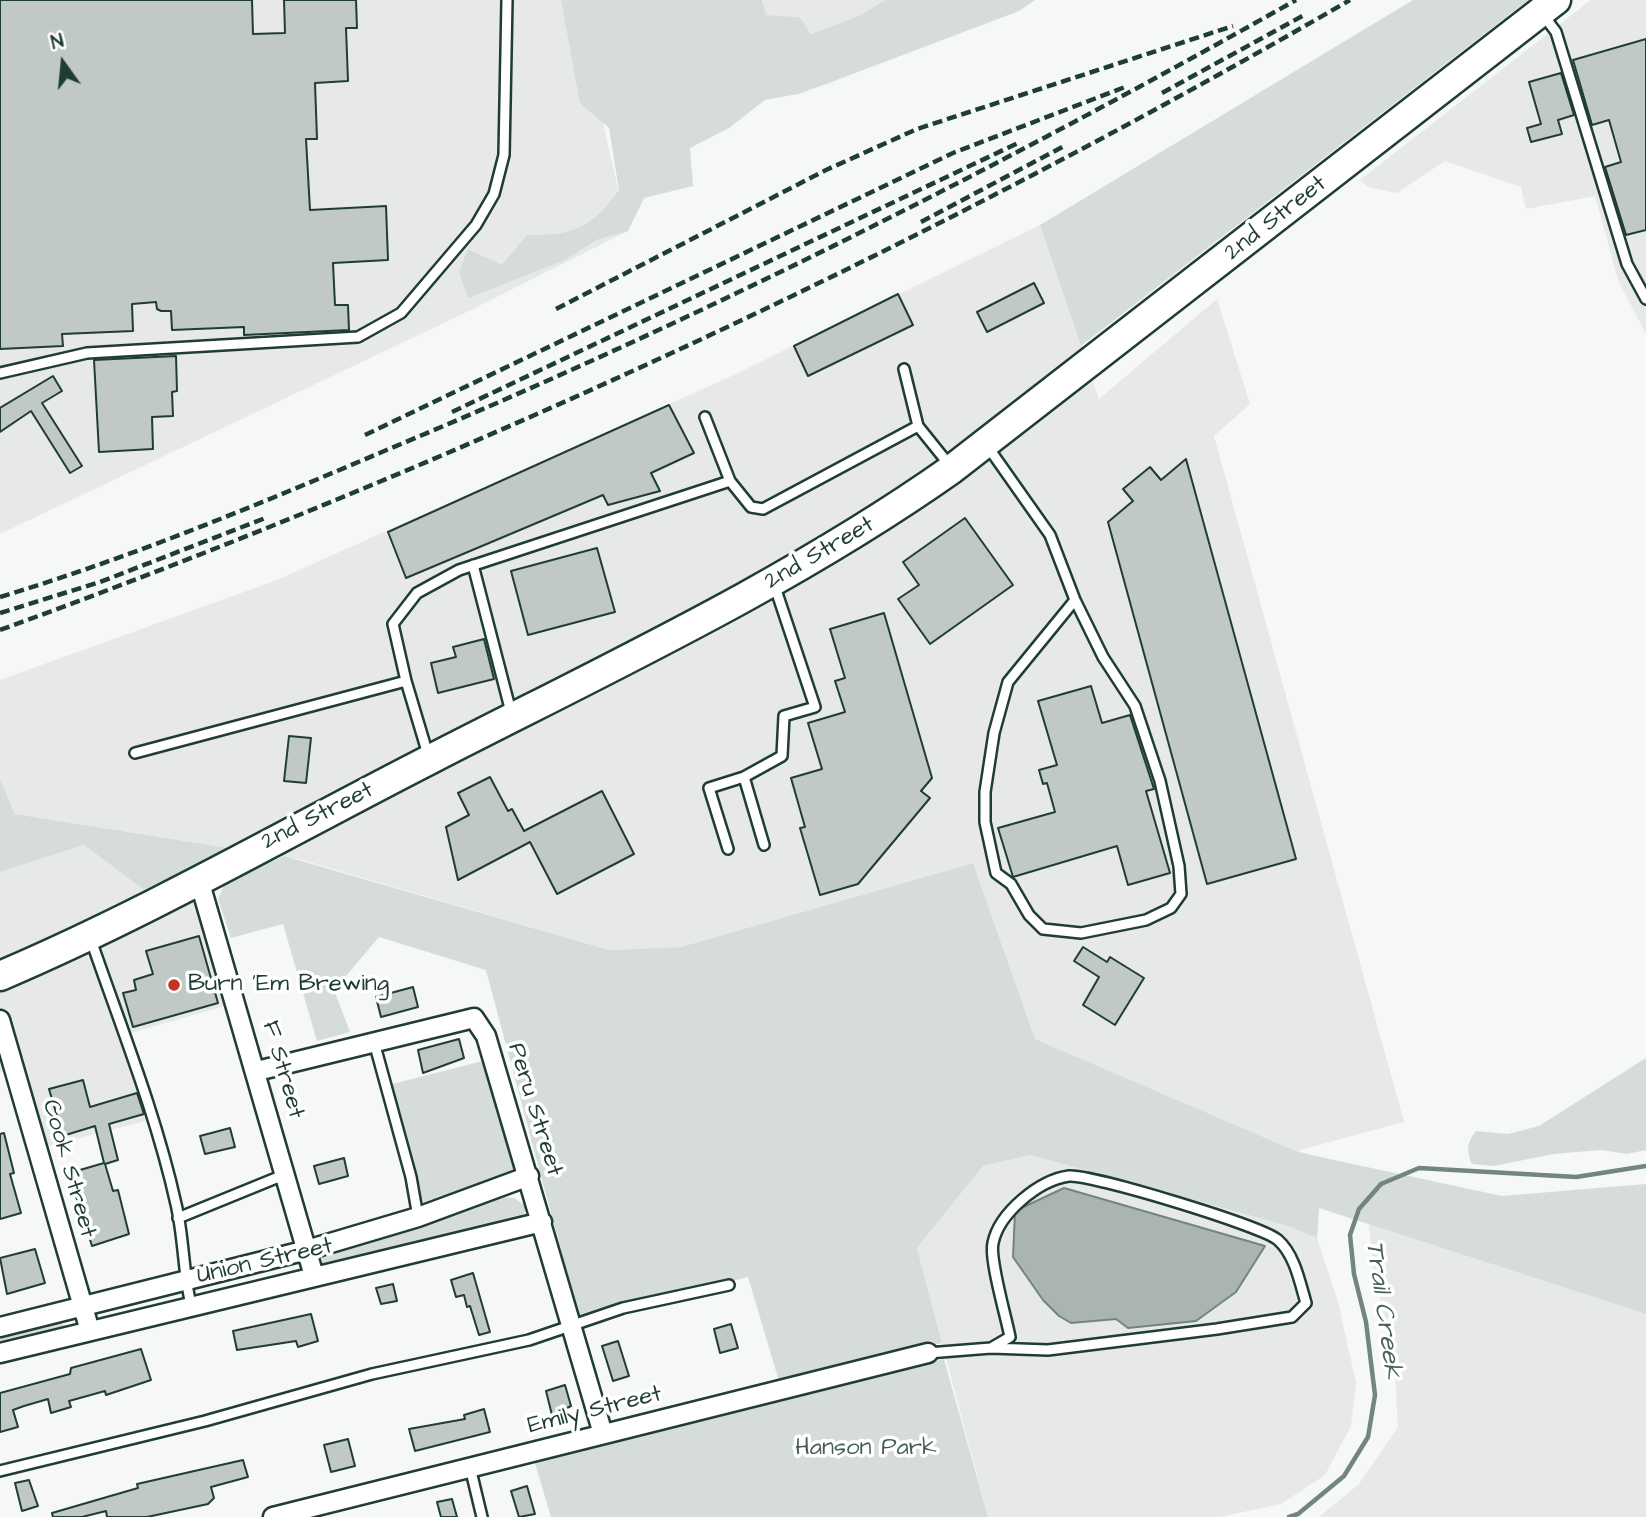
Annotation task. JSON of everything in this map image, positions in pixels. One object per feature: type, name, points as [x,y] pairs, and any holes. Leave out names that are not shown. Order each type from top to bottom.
[{"type":"main road","name":"2nd Street","points":[[0,976],[199,880],[773,583],[886,516],[952,469],[1549,6]]},
{"type":"street","name":"F Street","points":[[199,880],[257,1071],[314,1276]]},
{"type":"street","name":"Peru Street","points":[[257,1071],[474,1018],[486,1036],[603,1434]]},
{"type":"street","name":"Cook Street","points":[[0,1020],[90,1331]]},
{"type":"street","name":"Union Street","points":[[0,1327],[307,1250],[418,1217],[528,1176]]},
{"type":"street","name":"Union Street","points":[[0,1353],[542,1222]]},
{"type":"street","name":"Emily Street","points":[[273,1517],[928,1353]]},
{"type":"lane","points":[[0,373],[88,353],[358,337],[401,313],[476,225],[494,194],[504,155],[506,0]]},
{"type":"lane","points":[[1549,6],[1627,264],[1646,299]]},
{"type":"lane","points":[[904,369],[918,426],[952,469]]},
{"type":"lane","points":[[705,417],[730,481],[751,507],[763,509],[918,426]]},
{"type":"lane","points":[[985,443],[1050,535],[1075,600],[1103,657],[1135,706],[1160,781],[1179,866],[1181,894],[1171,908],[1146,920],[1081,933],[1043,929],[1029,915],[1011,884],[996,873],[985,822],[985,792],[995,733],[1008,682],[1075,600]]},
{"type":"lane","points":[[430,759],[393,624],[416,593],[474,565],[730,481]]},
{"type":"lane","points":[[474,565],[512,717]]},
{"type":"lane","points":[[728,849],[709,788],[744,777],[782,755],[784,716],[815,707],[773,583]]},
{"type":"lane","points":[[135,753],[407,681]]},
{"type":"lane","points":[[744,777],[764,845]]},
{"type":"lane","points":[[89,935],[148,1104],[178,1218],[185,1281],[191,1305]]},
{"type":"lane","points":[[374,1042],[411,1177],[418,1217]]},
{"type":"lane","points":[[178,1218],[286,1174]]},
{"type":"lane","points":[[928,1353],[991,1348],[1048,1350],[1217,1329],[1292,1317],[1306,1303],[1295,1266],[1278,1240],[1245,1225],[1194,1209],[1104,1182],[1071,1176],[1044,1183],[1014,1207],[993,1243],[994,1268],[1010,1337],[991,1348]]},
{"type":"lane","points":[[0,1471],[205,1421],[372,1374],[529,1340],[623,1308],[729,1285]]},
{"type":"lane","points":[[470,1467],[482,1517]]},
{"type":"shaded area","points":[[0,0],[574,0],[628,231],[469,311],[0,534]]},
{"type":"shaded area","points":[[762,0],[885,0],[861,15],[809,34],[800,17],[766,15]]},
{"type":"shaded area","points":[[1591,0],[1646,0],[1646,334],[1618,280],[1595,196],[1526,209],[1521,187],[1445,161],[1397,193],[1368,187],[1360,180]]},
{"type":"shaded area","points":[[1040,225],[1099,399],[1217,299],[1250,404],[1214,436],[1404,1122],[1296,1151],[1035,1039],[973,863],[681,947],[609,950],[299,859],[15,814],[0,779],[0,680],[277,580],[734,375]]},
{"type":"shaded area","points":[[84,845],[144,890],[0,962],[0,872]]},
{"type":"shaded area","points":[[199,896],[232,1004],[124,1035],[153,1119],[45,1147],[22,1067],[0,1072],[0,989]]},
{"type":"shaded area","points":[[1030,1155],[1288,1226],[1317,1238],[1338,1302],[1356,1383],[1351,1426],[1325,1475],[1281,1504],[1219,1517],[988,1517],[917,1248],[983,1166]]},
{"type":"shaded area","points":[[1064,1188],[1265,1246],[1236,1292],[1196,1321],[1128,1328],[1116,1319],[1071,1323],[1059,1316],[1043,1300],[1013,1257],[1015,1211]]},
{"type":"shaded area","points":[[1369,1224],[1646,1314],[1646,1517],[1319,1517],[1359,1484],[1398,1427],[1394,1352],[1374,1277]]},
{"type":"green space","points":[[561,0],[762,0],[766,15],[800,17],[810,34],[861,15],[885,0],[1035,0],[1019,11],[829,83],[798,94],[765,100],[729,128],[690,148],[693,186],[644,198],[628,231],[596,240],[565,260],[468,298],[459,272],[468,249],[502,265],[527,235],[557,234],[580,227],[600,213],[619,190],[609,128],[580,103]]},
{"type":"green space","points":[[1413,0],[1528,0],[1081,346],[1040,225]]},
{"type":"green space","points":[[0,779],[15,814],[229,848],[144,890],[84,845],[0,872]]},
{"type":"green space","points":[[284,856],[609,950],[681,947],[973,863],[1035,1039],[1296,1151],[1311,1155],[1502,1196],[1646,1184],[1646,1314],[1319,1208],[1317,1238],[1288,1226],[1030,1155],[983,1166],[917,1248],[942,1343],[779,1381],[748,1277],[579,1318],[486,970],[379,937],[334,990],[350,1032],[317,1041],[283,924],[231,938],[218,899],[225,883]]},
{"type":"green space","points":[[1646,1058],[1646,1150],[1627,1154],[1601,1150],[1553,1154],[1494,1166],[1472,1164],[1468,1147],[1476,1131],[1508,1134],[1539,1126]]},
{"type":"green space","points":[[483,1061],[515,1164],[513,1172],[421,1203],[392,1084]]},
{"type":"green space","points":[[501,1197],[514,1198],[526,1206],[522,1221],[326,1267],[322,1262],[322,1257],[335,1250]]},
{"type":"green space","points":[[59,1320],[65,1327],[61,1332],[0,1348],[0,1335]]},
{"type":"green space","name":"Hanson Park","points":[[944,1359],[988,1517],[551,1517],[535,1463]]},
{"type":"building","points":[[0,0],[252,0],[253,34],[285,33],[284,0],[356,0],[357,28],[346,28],[348,81],[315,83],[317,139],[306,139],[310,210],[386,206],[388,260],[333,263],[335,305],[348,305],[349,330],[244,335],[244,327],[172,330],[171,311],[157,309],[156,302],[132,304],[133,331],[62,334],[63,346],[0,349]]},
{"type":"building","points":[[1646,39],[1646,230],[1626,235],[1605,167],[1621,162],[1609,120],[1592,125],[1573,60]]},
{"type":"building","points":[[1561,73],[1574,115],[1558,120],[1562,134],[1531,142],[1527,128],[1541,124],[1529,82]]},
{"type":"building","points":[[1034,283],[1044,303],[987,332],[977,312]]},
{"type":"building","points":[[898,294],[913,325],[808,376],[794,346]]},
{"type":"building","points":[[176,356],[177,391],[172,392],[173,416],[152,417],[153,449],[99,452],[94,360]]},
{"type":"building","points":[[53,376],[62,391],[42,403],[82,466],[70,473],[31,411],[0,432],[0,408]]},
{"type":"building","points":[[669,405],[694,453],[651,473],[660,491],[608,505],[603,495],[406,578],[388,532]]},
{"type":"building","points":[[1186,459],[1296,859],[1207,884],[1108,522],[1133,501],[1123,489],[1150,467],[1161,480]]},
{"type":"building","points":[[965,518],[1013,585],[930,644],[898,599],[919,585],[903,562]]},
{"type":"building","points":[[597,548],[615,612],[528,635],[511,571]]},
{"type":"building","points":[[884,613],[932,778],[921,791],[930,798],[858,884],[820,895],[800,828],[805,827],[791,778],[822,769],[808,723],[845,712],[835,681],[845,678],[830,629]]},
{"type":"building","points":[[484,639],[494,679],[438,693],[431,663],[456,657],[453,647]]},
{"type":"building","points":[[1091,686],[1102,723],[1130,715],[1154,789],[1146,791],[1170,873],[1128,885],[1117,846],[1013,877],[998,828],[1055,812],[1047,783],[1043,784],[1039,770],[1057,765],[1038,701]]},
{"type":"building","points":[[289,736],[311,738],[306,783],[284,781]]},
{"type":"building","points":[[490,777],[508,811],[512,809],[524,831],[602,791],[634,854],[557,894],[530,842],[458,880],[446,827],[469,815],[458,793]]},
{"type":"building","name":"Burn 'Em Brewing","points":[[199,936],[218,1003],[133,1027],[123,993],[136,990],[134,980],[153,974],[146,951]]},
{"type":"building","points":[[1083,947],[1107,962],[1110,957],[1144,978],[1115,1025],[1083,1005],[1099,977],[1074,961]]},
{"type":"building","points":[[413,987],[418,1007],[381,1017],[376,997]]},
{"type":"building","points":[[459,1039],[464,1058],[423,1073],[418,1050]]},
{"type":"building","points":[[83,1080],[90,1107],[137,1093],[144,1114],[109,1124],[118,1160],[105,1164],[113,1191],[118,1190],[129,1234],[92,1246],[70,1177],[74,1175],[73,1172],[104,1163],[95,1126],[56,1138],[50,1118],[57,1116],[49,1089]]},
{"type":"building","points":[[230,1128],[235,1147],[205,1154],[200,1136]]},
{"type":"building","points":[[4,1133],[14,1173],[10,1174],[21,1213],[0,1219],[0,1134]]},
{"type":"building","points":[[344,1158],[348,1176],[319,1184],[314,1166]]},
{"type":"building","points":[[35,1249],[45,1283],[7,1294],[0,1258]]},
{"type":"building","points":[[473,1273],[490,1332],[479,1335],[470,1306],[467,1307],[464,1295],[456,1297],[451,1280]]},
{"type":"building","points":[[393,1284],[397,1301],[381,1304],[376,1288]]},
{"type":"building","points":[[311,1314],[318,1341],[298,1347],[296,1341],[237,1350],[233,1331]]},
{"type":"building","points":[[731,1324],[738,1348],[720,1353],[714,1329]]},
{"type":"building","points":[[618,1341],[629,1376],[613,1381],[602,1346]]},
{"type":"building","points":[[141,1349],[151,1380],[106,1395],[105,1391],[69,1401],[71,1407],[51,1413],[48,1399],[24,1406],[13,1410],[18,1427],[0,1432],[0,1393],[70,1374],[71,1368]]},
{"type":"building","points":[[565,1385],[571,1406],[552,1415],[546,1391]]},
{"type":"building","points":[[484,1409],[490,1432],[415,1451],[409,1429],[465,1419],[464,1415]]},
{"type":"building","points":[[348,1439],[355,1466],[331,1472],[324,1445]]},
{"type":"building","points":[[243,1460],[248,1477],[211,1487],[214,1498],[208,1504],[147,1517],[107,1517],[106,1511],[82,1517],[53,1517],[52,1513],[138,1488],[137,1484]]},
{"type":"building","points":[[29,1480],[38,1506],[22,1511],[15,1483]]},
{"type":"building","points":[[527,1486],[535,1514],[519,1517],[511,1491]]},
{"type":"building","points":[[452,1499],[457,1517],[441,1517],[437,1502]]},
{"type":"waterway","name":"Trail Creek","points":[[1289,1517],[1298,1514],[1344,1476],[1368,1437],[1375,1395],[1366,1322],[1354,1274],[1350,1235],[1359,1209],[1381,1184],[1419,1168],[1576,1177],[1646,1166]]},
{"type":"railway","points":[[0,597],[99,565],[245,509],[621,347],[736,294],[962,181],[1296,0]]},
{"type":"railway","points":[[0,630],[348,495],[689,345],[1023,180],[1350,0]]},
{"type":"railway","points":[[1162,93],[1306,14]]},
{"type":"railway","points":[[556,309],[826,170],[917,129],[1233,26]]},
{"type":"railway","points":[[365,435],[953,153],[1125,87]]},
{"type":"railway","points":[[452,412],[1018,143]]},
{"type":"railway","points":[[921,222],[1066,145]]},
{"type":"railway","points":[[0,613],[100,582],[268,517]]},
{"type":"place","name":"Burn 'Em Brewing","points":[[174,985]]}]
